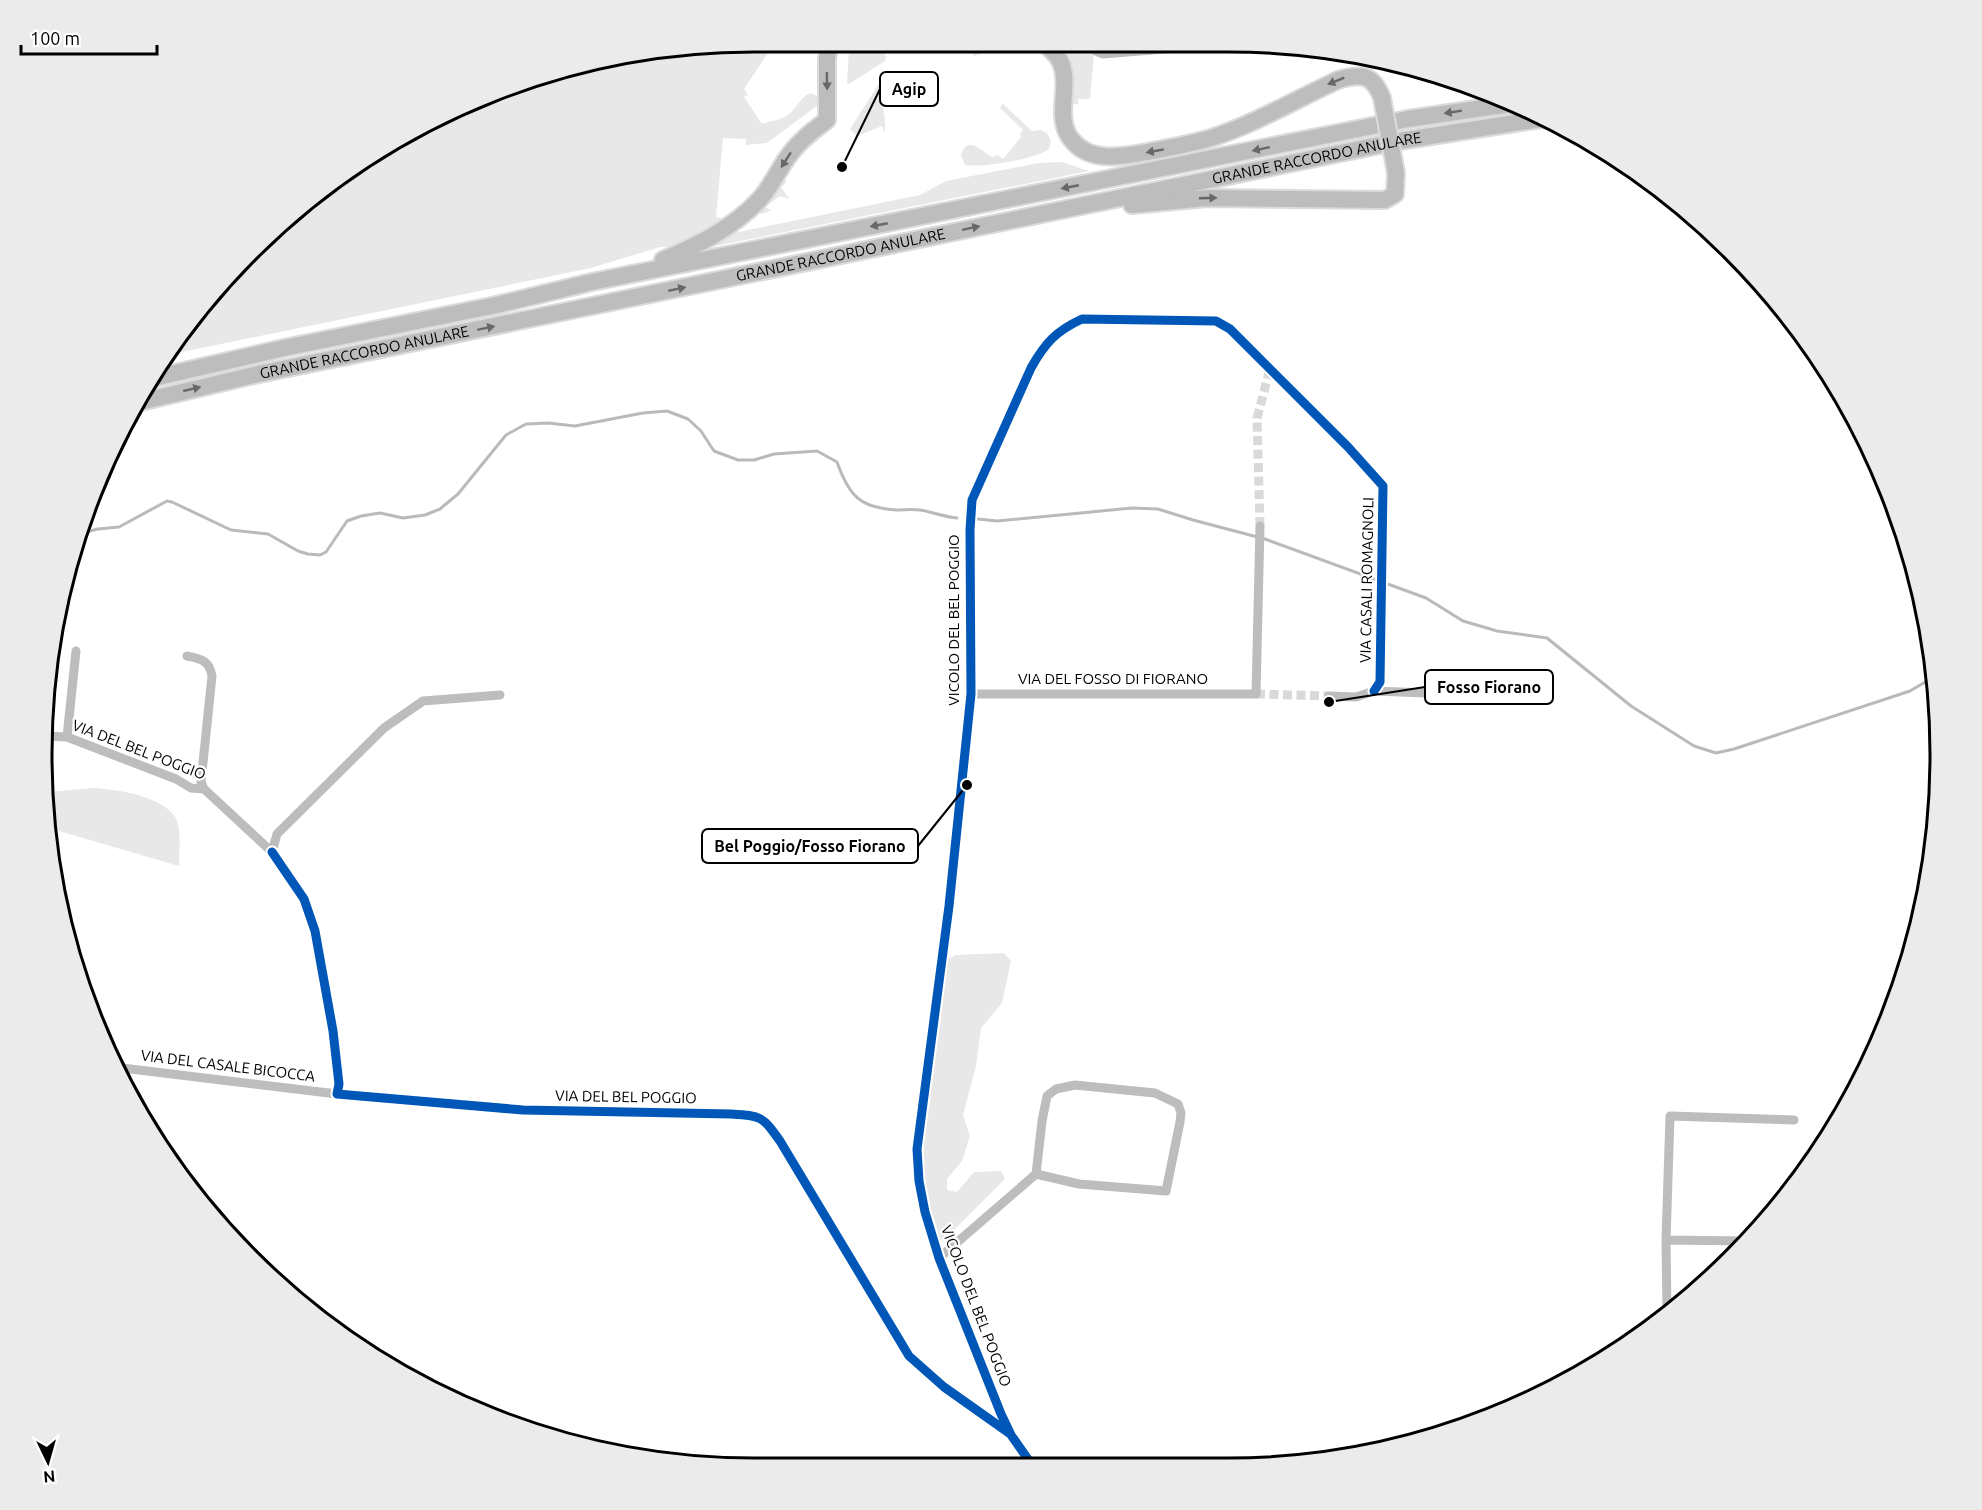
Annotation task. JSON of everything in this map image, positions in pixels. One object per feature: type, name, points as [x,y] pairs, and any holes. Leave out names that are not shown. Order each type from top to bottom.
[{"type":"highway","points":[[592,282],[662,261],[691,248],[722,231],[760,199],[790,152],[828,120],[828,52]]},
{"type":"highway","points":[[1045,213],[1207,198],[1385,200],[1395,195],[1396,173],[1382,98],[1375,83],[1368,78],[1350,76],[1338,80],[1215,136],[1131,155],[1099,156],[1075,144],[1066,130],[1063,99],[1064,71],[1053,52]]},
{"type":"highway","name":"GRANDE RACCORDO ANULARE","points":[[165,376],[492,306],[592,282],[1374,125],[1496,106]]},
{"type":"highway","name":"GRANDE RACCORDO ANULARE","points":[[150,400],[254,375],[1399,141],[1529,121]]},
{"type":"street","points":[[1098,52],[1103,54],[1127,52]]},
{"type":"street","name":"VICOLO DEL BEL POGGIO","points":[[1027,1458],[1011,1435],[1001,1414],[939,1258],[925,1212],[916,1149],[949,906],[971,694],[970,530],[972,500],[1031,368],[1043,347],[1067,326],[1082,319],[1216,321],[1230,329],[1270,369]]},
{"type":"street","name":"VIA CASALI ROMAGNOLI","points":[[1270,369],[1383,486],[1380,682],[1374,691]]},
{"type":"street","name":"VIA DEL FOSSO DI FIORANO","points":[[971,694],[1256,694],[1260,526]]},
{"type":"street","points":[[68,737],[76,651]]},
{"type":"street","points":[[187,656],[205,661],[210,667],[212,676],[201,782],[204,789]]},
{"type":"street","points":[[1329,696],[1356,697],[1374,691],[1452,694]]},
{"type":"street","points":[[272,852],[277,834],[293,818],[384,728],[423,701],[500,695]]},
{"type":"street","name":"VIA DEL BEL POGGIO","points":[[53,736],[68,737],[176,779],[191,788],[204,789],[272,852],[304,899],[315,931],[333,1030],[339,1084],[337,1095],[523,1110],[731,1114],[760,1117],[780,1141],[909,1356],[944,1387],[1011,1435]]},
{"type":"street","name":"VIA DEL CASALE BICOCCA","points":[[126,1069],[337,1095]]},
{"type":"street","points":[[939,1258],[1036,1174],[1041,1121],[1047,1096],[1056,1089],[1075,1085],[1155,1094],[1178,1104],[1181,1113],[1180,1122],[1166,1191],[1079,1184],[1036,1174]]},
{"type":"street","points":[[1667,1302],[1666,1240],[1670,1116],[1794,1120]]},
{"type":"street","points":[[1666,1240],[1734,1241]]},
{"type":"shaded area","points":[[755,52],[769,52],[744,89],[748,95],[744,97],[762,124],[785,117],[810,93],[817,96],[818,105],[767,143],[746,145],[746,139],[723,138],[716,217],[725,219],[691,248],[660,247],[591,268],[180,352],[198,327],[258,258],[327,198],[404,147],[486,106],[573,76],[618,66],[709,54]]},
{"type":"shaded area","points":[[849,52],[883,52],[885,61],[849,84],[847,83]]},
{"type":"shaded area","points":[[971,52],[983,52],[983,53],[974,56]]},
{"type":"shaded area","points":[[1049,52],[1094,52],[1090,99],[1078,99],[1078,104],[1067,105],[1064,76]]},
{"type":"shaded area","points":[[882,83],[884,133],[882,126],[857,136],[850,129],[878,85]]},
{"type":"shaded area","points":[[1003,104],[1032,131],[1041,130],[1047,133],[1051,141],[1049,149],[1043,153],[1008,162],[965,165],[961,155],[967,145],[975,146],[993,157],[997,155],[1003,159],[1021,137],[1023,130],[1000,108]]},
{"type":"shaded area","points":[[1062,162],[1089,171],[700,249],[724,235],[920,195],[946,181],[1039,163]]},
{"type":"shaded area","points":[[785,179],[786,182],[781,187],[789,199],[780,196],[765,207],[771,210],[762,214],[753,212]]},
{"type":"shaded area","points":[[93,788],[115,790],[155,801],[174,815],[178,824],[179,866],[57,831],[54,791]]},
{"type":"shaded area","points":[[1004,953],[1011,961],[1002,1003],[981,1028],[976,1066],[963,1115],[970,1136],[962,1161],[947,1179],[947,1190],[957,1192],[974,1172],[1001,1171],[1005,1179],[945,1239],[940,1240],[935,1234],[925,1189],[923,1128],[946,960],[956,955]]},
{"type":"waterway","points":[[89,531],[119,527],[167,501],[231,530],[268,534],[298,551],[320,555],[326,552],[347,521],[380,513],[403,518],[425,515],[440,509],[458,494],[506,435],[526,424],[548,423],[575,426],[643,413],[667,411],[688,419],[701,431],[714,451],[738,460],[754,460],[774,454],[817,451],[837,462],[846,484],[865,503],[884,509],[920,510],[957,518]]},
{"type":"waterway","points":[[978,519],[997,521],[1132,508],[1158,509],[1265,539],[1426,598],[1463,621],[1497,631],[1547,638],[1631,706],[1694,746],[1716,753],[1910,691],[1925,682]]},
{"type":"tunnel","points":[[1260,526],[1257,418],[1270,369]]},
{"type":"tunnel","points":[[1256,694],[1329,696]]},
{"type":"cycle path","points":[[1027,1458],[1011,1435],[1001,1414],[939,1258],[925,1212],[919,1181],[917,1149],[949,906],[971,694],[970,530],[972,500],[1031,368],[1041,351],[1052,339],[1065,328],[1082,319],[1216,321],[1230,329],[1348,447],[1383,486],[1380,682],[1374,691]]},
{"type":"cycle path","points":[[272,852],[304,899],[315,931],[333,1031],[339,1084],[337,1094],[523,1110],[731,1114],[760,1119],[780,1141],[909,1356],[944,1387],[1009,1433]]},
{"type":"place","name":"Agip","points":[[842,167]]},
{"type":"place","name":"Fosso Fiorano","points":[[1329,702]]},
{"type":"place","name":"Bel Poggio/Fosso Fiorano","points":[[967,785]]}]
